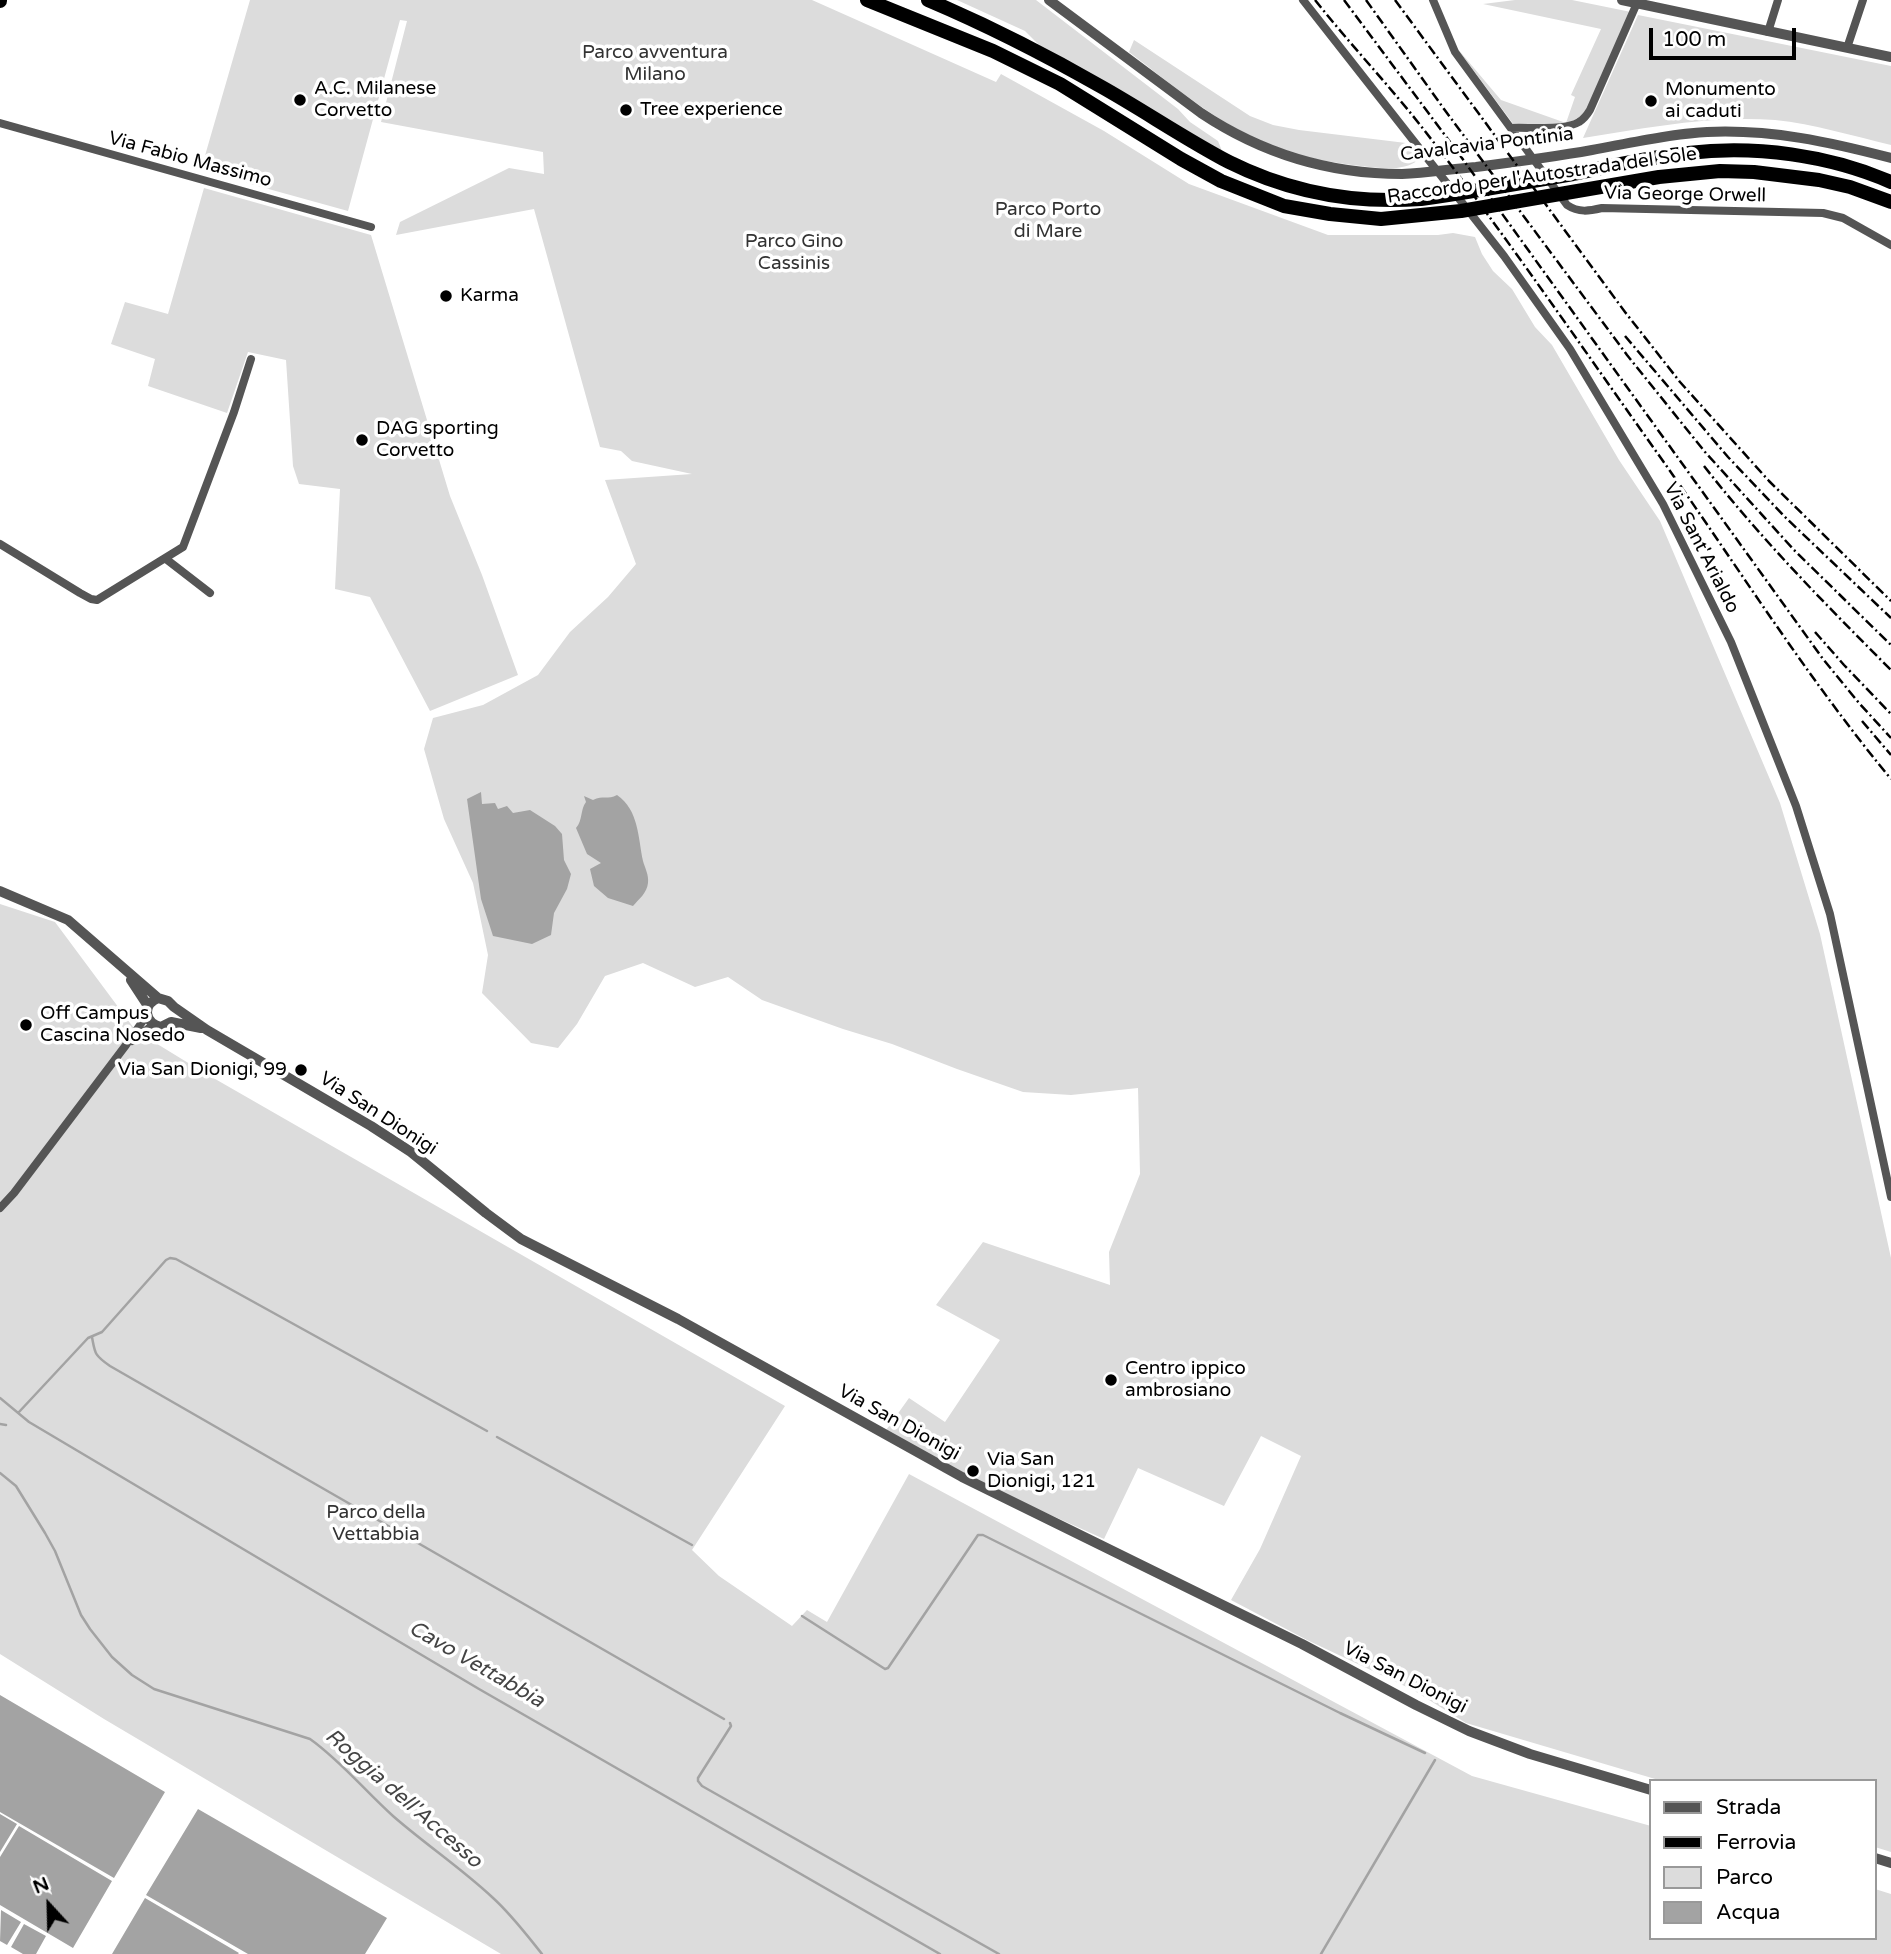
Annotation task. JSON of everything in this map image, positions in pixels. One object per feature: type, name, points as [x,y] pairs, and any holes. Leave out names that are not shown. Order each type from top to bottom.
[{"type":"highway","name":"Raccordo per l'Autostrada del Sole","points":[[867,0],[1004,57],[1060,84],[1221,181],[1284,206],[1381,219],[1461,211],[1688,173],[1720,171],[1819,180],[1850,187],[1891,202]]},
{"type":"highway","name":"Raccordo per l'Autostrada del Sole","points":[[928,0],[1038,51],[1228,161],[1284,185],[1335,196],[1391,201],[1451,195],[1687,153],[1737,150],[1821,160],[1853,167],[1891,182]]},
{"type":"highway","points":[[948,0],[1016,32],[1038,51]]},
{"type":"street","name":"Cavalcavia Pontinia","points":[[1049,0],[1225,129],[1265,149],[1303,161],[1350,170],[1395,174],[1434,172],[1542,159],[1678,135],[1731,132],[1760,132],[1811,138],[1891,158]]},
{"type":"street","name":"Via Sant'Arialdo","points":[[1303,0],[1419,147],[1570,349],[1669,516],[1731,642],[1796,806],[1829,914],[1891,1197]]},
{"type":"street","name":"Via George Orwell","points":[[1433,0],[1455,52],[1567,205],[1573,209],[1586,212],[1602,208],[1834,214],[1891,245]]},
{"type":"street","points":[[1622,0],[1891,57]]},
{"type":"street","points":[[1768,32],[1778,0]]},
{"type":"street","points":[[1847,48],[1863,0]]},
{"type":"street","points":[[1511,128],[1565,126],[1586,117],[1637,4]]},
{"type":"street","name":"Via Fabio Massimo","points":[[0,123],[371,227]]},
{"type":"street","points":[[0,544],[80,593],[97,600],[183,547],[251,359]]},
{"type":"street","points":[[166,559],[210,593]]},
{"type":"street","name":"Via San Dionigi","points":[[0,891],[61,915],[159,999],[167,1000],[207,1030],[411,1152],[521,1239],[678,1319],[962,1477],[1302,1644],[1469,1731],[1530,1754],[1650,1790]]},
{"type":"street","name":"Via San Dionigi","points":[[127,971],[149,1015],[163,1026],[171,1022],[207,1030]]},
{"type":"street","points":[[0,1208],[149,1015],[153,1001],[159,999]]},
{"type":"street","points":[[171,1022],[175,1015],[174,1007]]},
{"type":"green space","points":[[250,0],[812,0],[996,82],[1001,74],[1104,131],[1189,184],[1328,235],[1453,233],[1475,237],[1493,271],[1512,289],[1535,327],[1552,345],[1619,460],[1660,521],[1780,803],[1820,934],[1891,1258],[1891,1852],[1877,1848],[1877,1779],[1655,1779],[1466,1723],[1413,1690],[1307,1640],[1231,1600],[1260,1549],[1301,1456],[1261,1436],[1224,1506],[1138,1468],[1104,1539],[962,1475],[884,1433],[909,1398],[945,1422],[1000,1340],[936,1305],[983,1242],[1110,1285],[1109,1252],[1140,1174],[1138,1088],[1071,1095],[1023,1092],[762,1000],[728,977],[695,987],[643,963],[605,976],[577,1024],[558,1048],[531,1043],[482,993],[488,955],[473,883],[444,819],[424,749],[433,718],[483,705],[538,675],[570,632],[608,597],[636,564],[605,480],[692,474],[632,461],[621,451],[600,447],[534,209],[396,235],[400,222],[509,168],[544,174],[543,152],[381,122],[407,21],[400,20],[348,211],[218,175],[216,169],[202,166]]},
{"type":"green space","points":[[957,0],[1036,0],[1178,109],[1190,122],[1218,141],[1222,151],[1041,47],[1025,31]]},
{"type":"green space","points":[[1515,0],[1572,0],[1631,12],[1582,117],[1567,124],[1514,125],[1457,48],[1501,100],[1566,123],[1575,97],[1571,95],[1601,29],[1483,4]]},
{"type":"green space","points":[[1638,15],[1891,66],[1891,145],[1804,124],[1751,119],[1678,123],[1583,138]]},
{"type":"green space","points":[[1134,40],[1250,116],[1273,125],[1299,130],[1406,143],[1408,146],[1402,147],[1402,150],[1410,149],[1418,160],[1406,166],[1391,168],[1350,165],[1298,155],[1257,140],[1200,106],[1129,52]]},
{"type":"green space","name":"DAG sporting Corvetto","points":[[204,188],[371,235],[450,496],[518,675],[430,711],[370,597],[335,589],[340,489],[299,484],[293,466],[286,360],[248,352],[227,413],[148,386],[155,359],[111,344],[125,302],[168,314]]},
{"type":"green space","name":"Parco della Vettabbia","points":[[0,904],[55,922],[136,1031],[785,1406],[692,1550],[719,1576],[792,1626],[807,1610],[827,1622],[909,1474],[1472,1776],[1650,1826],[1650,1940],[1877,1940],[1877,1890],[1891,1894],[1891,1954],[501,1954],[104,1719],[0,1654]]},
{"type":"water","points":[[481,792],[482,804],[495,803],[498,809],[507,806],[513,813],[530,810],[555,826],[562,834],[564,860],[571,874],[567,889],[554,913],[551,935],[532,944],[493,936],[481,899],[467,799]]},
{"type":"water","points":[[617,795],[634,816],[648,877],[646,890],[633,906],[608,898],[594,886],[590,869],[601,863],[587,854],[576,828],[586,802],[584,796],[593,800]]},
{"type":"water","points":[[0,1695],[165,1792],[114,1878],[0,1812]]},
{"type":"water","points":[[198,1809],[387,1918],[365,1954],[248,1954],[146,1895]]},
{"type":"water","points":[[0,1814],[17,1824],[0,1852]]},
{"type":"water","points":[[19,1826],[112,1881],[73,1948],[0,1905],[0,1857]]},
{"type":"water","points":[[145,1898],[239,1953],[112,1954]]},
{"type":"water","points":[[1,1910],[21,1922],[7,1945],[0,1941]]},
{"type":"water","points":[[24,1924],[46,1936],[36,1954],[23,1954],[11,1947]]},
{"type":"waterway","points":[[19,1412],[88,1338],[102,1332],[170,1258],[487,1431]]},
{"type":"waterway","points":[[92,1337],[96,1353],[110,1366],[724,1719]]},
{"type":"waterway","name":"Cavo Vettabbia","points":[[0,1398],[29,1422],[479,1689],[940,1954]]},
{"type":"waterway","points":[[0,1424],[6,1425]]},
{"type":"waterway","points":[[497,1437],[692,1545]]},
{"type":"waterway","name":"Roggia dell'Accesso","points":[[0,1473],[16,1486],[45,1533],[81,1615],[90,1629],[112,1657],[132,1675],[154,1689],[310,1739],[393,1816],[492,1897],[542,1954]]},
{"type":"waterway","points":[[802,1616],[885,1669],[888,1668],[978,1535],[983,1535],[1425,1753]]},
{"type":"waterway","points":[[730,1723],[731,1726],[698,1778],[702,1786],[999,1954]]},
{"type":"waterway","points":[[1321,1954],[1435,1760]]},
{"type":"railway","points":[[1315,0],[1421,126],[1483,208],[1802,662],[1891,779]]},
{"type":"railway","points":[[1344,0],[1459,154],[1823,659],[1891,738]]},
{"type":"railway","points":[[1366,0],[1627,355],[1705,452],[1794,550],[1891,645]]},
{"type":"railway","points":[[1395,0],[1625,312],[1680,382],[1769,481],[1891,601]]},
{"type":"railway","points":[[1625,336],[1728,457],[1786,518],[1891,618]]},
{"type":"railway","points":[[1704,466],[1771,545],[1891,670]]},
{"type":"railway","points":[[1815,632],[1891,714]]},
{"type":"railway","points":[[1862,721],[1891,755]]},
{"type":"place","name":"A.C. Milanese Corvetto","points":[[300,100]]},
{"type":"place","name":"Monumento ai caduti","points":[[1651,101]]},
{"type":"place","name":"Tree experience","points":[[626,110]]},
{"type":"place","name":"Karma","points":[[446,296]]},
{"type":"place","name":"DAG sporting Corvetto","points":[[362,440]]},
{"type":"place","name":"Off Campus Cascina Nosedo","points":[[26,1025]]},
{"type":"place","name":"Via San Dionigi, 99","points":[[301,1070]]},
{"type":"place","name":"Centro ippico ambrosiano","points":[[1111,1380]]},
{"type":"place","name":"Via San Dionigi, 121","points":[[973,1471]]},
{"type":"park label","name":"Parco avventura Milano","points":[[655,64]]},
{"type":"park label","name":"Parco Porto di Mare","points":[[1048,221]]},
{"type":"park label","name":"Parco Gino Cassinis","points":[[794,253]]}]
